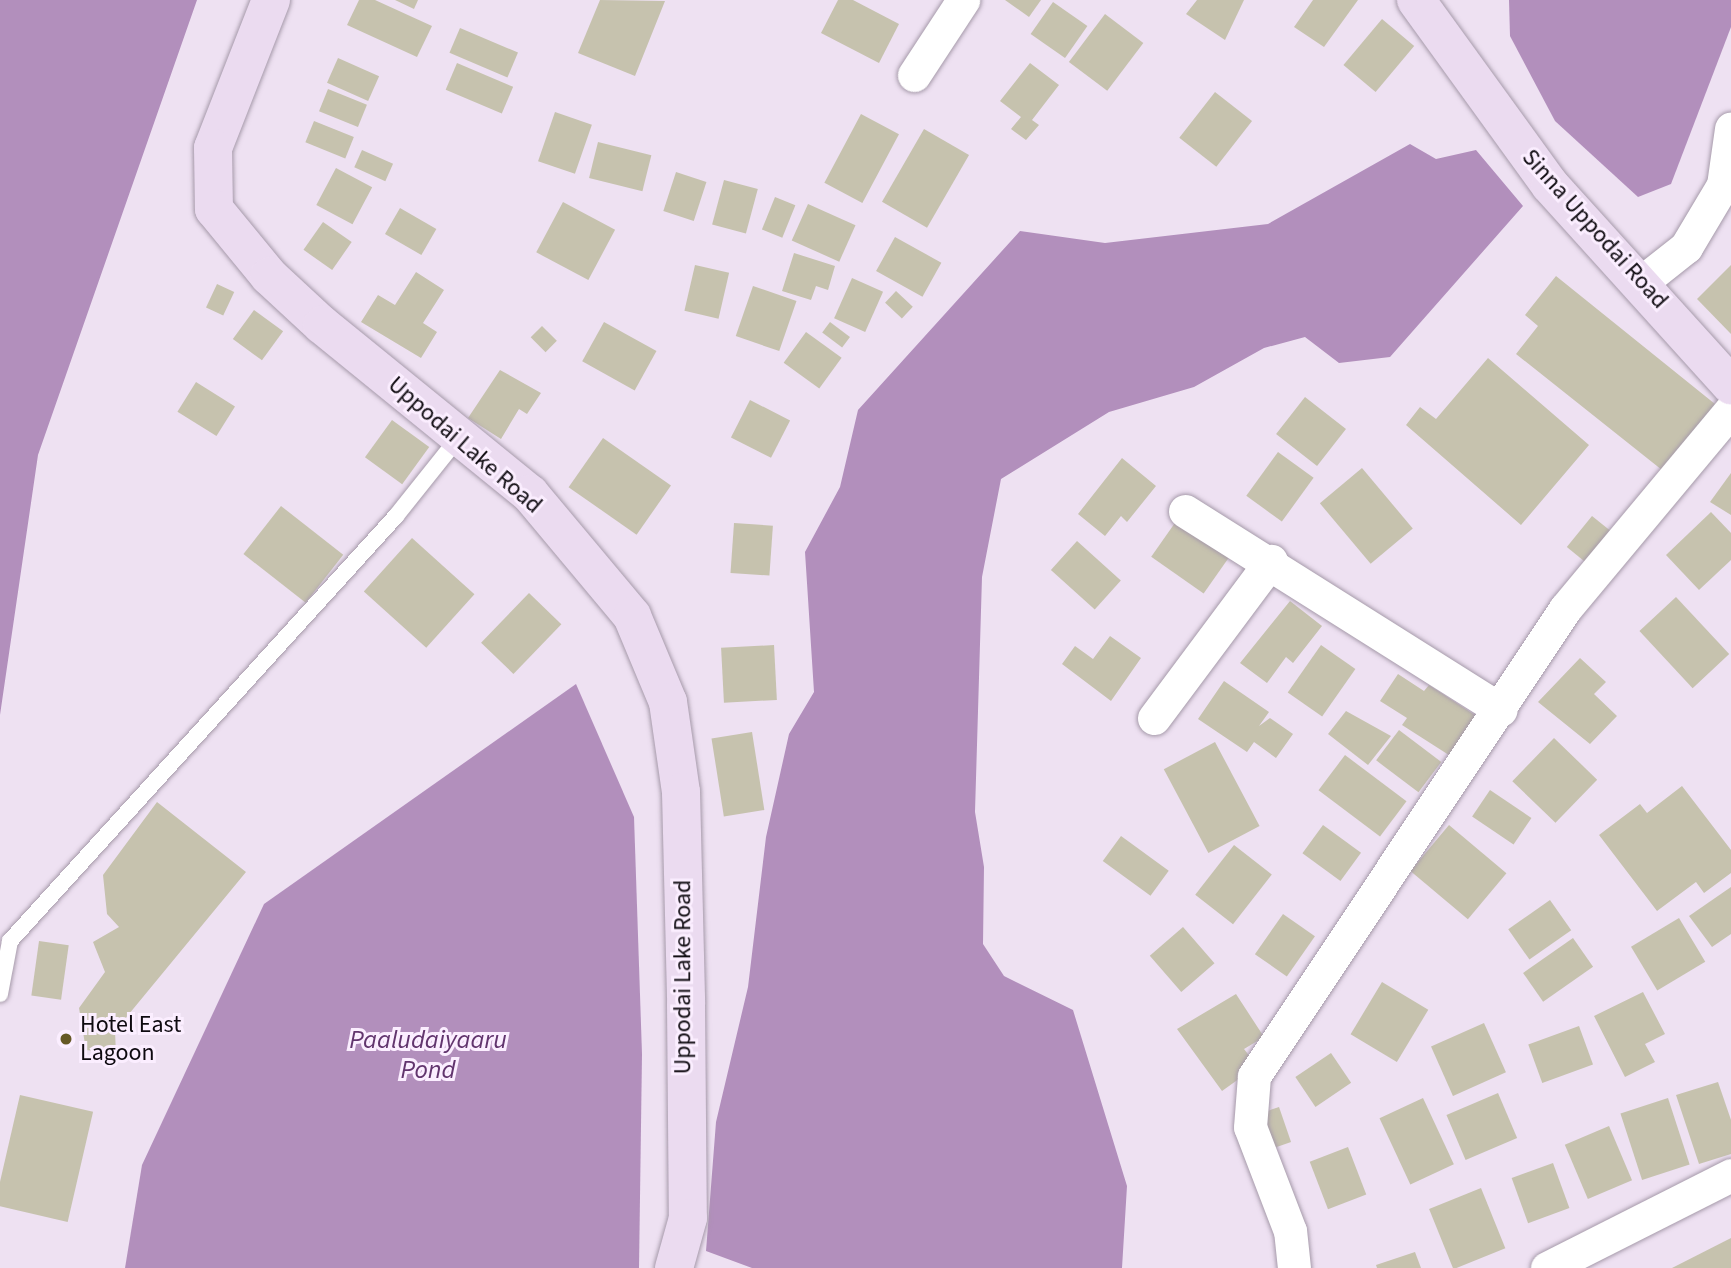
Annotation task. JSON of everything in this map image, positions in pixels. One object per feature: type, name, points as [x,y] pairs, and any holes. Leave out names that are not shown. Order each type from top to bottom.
[{"type":"street","name":"Uppodai Lake Road","points":[[271,0],[213,148],[214,209],[278,284],[530,494],[632,616],[668,702],[681,792],[686,1004],[688,1218],[674,1268]]},
{"type":"street","points":[[914,75],[962,0]]},
{"type":"street","name":"Sinna Uppodai Road","points":[[1416,0],[1550,186],[1643,281],[1731,385]]},
{"type":"street","points":[[1643,281],[1686,247],[1723,185],[1731,130]]},
{"type":"street","points":[[1294,1268],[1290,1231],[1250,1127],[1254,1076],[1502,709],[1565,609],[1731,410]]},
{"type":"street","points":[[1185,511],[1271,561],[1502,709]]},
{"type":"street","points":[[1154,718],[1271,561]]},
{"type":"street","points":[[1548,1268],[1731,1175]]},
{"type":"lane","points":[[0,994],[10,941],[396,516],[459,437]]},
{"type":"water","points":[[0,0],[197,0],[38,455],[0,715]]},
{"type":"water","points":[[1509,0],[1731,0],[1731,27],[1671,184],[1638,197],[1555,121],[1510,36]]},
{"type":"water","points":[[1410,144],[1436,159],[1476,150],[1523,206],[1390,357],[1339,363],[1305,337],[1264,348],[1194,387],[1109,412],[1001,479],[982,577],[975,812],[984,867],[983,944],[1004,976],[1073,1010],[1127,1186],[1122,1268],[752,1268],[706,1251],[716,1122],[748,987],[766,837],[789,734],[814,692],[805,552],[840,487],[858,410],[1020,231],[1105,243],[1268,224]]},
{"type":"water","name":"Paaludaiyaaru Pond","points":[[576,684],[634,817],[642,1054],[639,1268],[125,1268],[142,1165],[264,904]]},
{"type":"building","points":[[359,0],[375,0],[432,26],[417,57],[347,25]]},
{"type":"building","points":[[395,0],[418,0],[414,9]]},
{"type":"building","points":[[600,0],[665,1],[635,76],[578,53]]},
{"type":"building","points":[[838,0],[853,0],[899,24],[879,63],[821,33]]},
{"type":"building","points":[[1005,0],[1041,0],[1029,17]]},
{"type":"building","points":[[1197,0],[1244,0],[1225,40],[1186,14]]},
{"type":"building","points":[[1313,0],[1358,0],[1324,47],[1294,27]]},
{"type":"building","points":[[1053,2],[1087,26],[1065,58],[1031,34]]},
{"type":"building","points":[[1105,14],[1143,43],[1107,91],[1069,62]]},
{"type":"building","points":[[1382,19],[1414,46],[1376,92],[1343,65]]},
{"type":"building","points":[[460,28],[518,53],[507,77],[449,53]]},
{"type":"building","points":[[338,58],[379,76],[368,101],[327,83]]},
{"type":"building","points":[[457,63],[513,87],[502,114],[446,90]]},
{"type":"building","points":[[1030,63],[1059,85],[1032,120],[1039,125],[1026,140],[1011,129],[1021,117],[1000,101]]},
{"type":"building","points":[[328,89],[367,105],[358,127],[319,111]]},
{"type":"building","points":[[1215,92],[1252,121],[1216,167],[1179,138]]},
{"type":"building","points":[[555,112],[592,125],[575,174],[538,161]]},
{"type":"building","points":[[861,114],[899,134],[862,203],[824,183]]},
{"type":"building","points":[[314,121],[354,137],[345,158],[305,142]]},
{"type":"building","points":[[924,129],[969,155],[927,228],[882,202]]},
{"type":"building","points":[[598,142],[651,155],[642,191],[589,178]]},
{"type":"building","points":[[362,150],[393,164],[385,181],[354,167]]},
{"type":"building","points":[[336,168],[372,187],[352,224],[316,205]]},
{"type":"building","points":[[676,172],[706,182],[694,221],[663,211]]},
{"type":"building","points":[[724,180],[758,189],[746,233],[712,224]]},
{"type":"building","points":[[775,197],[795,205],[782,238],[762,229]]},
{"type":"building","points":[[563,202],[615,230],[588,280],[536,252]]},
{"type":"building","points":[[808,204],[856,225],[839,262],[792,241]]},
{"type":"building","points":[[400,208],[436,229],[421,255],[385,234]]},
{"type":"building","points":[[323,222],[352,242],[332,270],[303,250]]},
{"type":"building","points":[[895,237],[941,263],[922,297],[876,271]]},
{"type":"building","points":[[794,253],[835,266],[828,290],[816,286],[811,300],[782,291]]},
{"type":"building","points":[[695,265],[729,273],[719,319],[684,311]]},
{"type":"building","points":[[1731,265],[1731,334],[1697,299]]},
{"type":"building","points":[[416,272],[444,290],[423,323],[437,332],[421,358],[361,322],[378,295],[395,305]]},
{"type":"building","points":[[1556,276],[1715,404],[1662,470],[1516,354],[1538,326],[1525,315]]},
{"type":"building","points":[[852,278],[883,292],[865,332],[834,318]]},
{"type":"building","points":[[217,284],[234,292],[223,316],[206,308]]},
{"type":"building","points":[[753,286],[796,301],[779,351],[736,336]]},
{"type":"building","points":[[896,291],[913,307],[902,318],[885,303]]},
{"type":"building","points":[[254,310],[283,331],[262,360],[233,339]]},
{"type":"building","points":[[604,322],[656,351],[635,390],[582,361]]},
{"type":"building","points":[[830,322],[850,337],[842,347],[822,332]]},
{"type":"building","points":[[542,326],[557,341],[546,352],[531,337]]},
{"type":"building","points":[[806,332],[842,358],[819,389],[784,363]]},
{"type":"building","points":[[1488,358],[1589,445],[1521,525],[1406,425],[1420,407],[1436,419]]},
{"type":"building","points":[[500,370],[541,393],[527,414],[519,409],[501,439],[468,418]]},
{"type":"building","points":[[196,382],[235,406],[216,436],[177,412]]},
{"type":"building","points":[[1305,397],[1346,429],[1317,466],[1276,434]]},
{"type":"building","points":[[750,400],[790,420],[771,458],[731,437]]},
{"type":"building","points":[[392,420],[429,447],[402,484],[365,457]]},
{"type":"building","points":[[603,438],[671,486],[637,535],[569,487]]},
{"type":"building","points":[[1278,452],[1314,478],[1282,522],[1246,496]]},
{"type":"building","points":[[1122,458],[1156,486],[1127,522],[1121,516],[1105,536],[1078,514]]},
{"type":"building","points":[[1362,468],[1413,529],[1371,564],[1320,503]]},
{"type":"building","points":[[1731,473],[1731,515],[1710,502]]},
{"type":"building","points":[[281,506],[343,555],[306,603],[243,554]]},
{"type":"building","points":[[1711,512],[1731,533],[1731,560],[1699,590],[1666,555]]},
{"type":"building","points":[[1592,516],[1614,534],[1589,565],[1567,547]]},
{"type":"building","points":[[1177,520],[1229,557],[1204,594],[1151,557]]},
{"type":"building","points":[[734,523],[773,526],[769,576],[731,573]]},
{"type":"building","points":[[412,538],[474,594],[426,648],[364,592]]},
{"type":"building","points":[[1077,541],[1121,580],[1095,609],[1051,570]]},
{"type":"building","points":[[529,593],[561,624],[513,674],[481,643]]},
{"type":"building","points":[[1676,597],[1729,654],[1693,688],[1639,631]]},
{"type":"building","points":[[1290,601],[1322,626],[1293,663],[1286,657],[1267,683],[1240,663]]},
{"type":"building","points":[[1110,636],[1141,658],[1111,701],[1062,664],[1075,646],[1093,659]]},
{"type":"building","points":[[774,645],[777,700],[724,703],[721,648]]},
{"type":"building","points":[[1321,645],[1355,669],[1322,717],[1288,693]]},
{"type":"building","points":[[1580,658],[1606,682],[1594,694],[1617,716],[1590,744],[1538,702]]},
{"type":"building","points":[[1398,674],[1424,691],[1429,685],[1478,717],[1452,757],[1402,725],[1407,718],[1380,701]]},
{"type":"building","points":[[1224,681],[1269,712],[1259,726],[1270,718],[1293,734],[1276,758],[1254,742],[1247,752],[1198,719]]},
{"type":"building","points":[[1346,711],[1391,736],[1368,765],[1328,734]]},
{"type":"building","points":[[1399,730],[1441,762],[1418,792],[1376,760]]},
{"type":"building","points":[[752,732],[764,810],[724,816],[712,738]]},
{"type":"building","points":[[1554,738],[1597,780],[1555,823],[1512,781]]},
{"type":"building","points":[[1215,742],[1260,826],[1208,853],[1164,769]]},
{"type":"building","points":[[1345,755],[1406,801],[1380,836],[1319,790]]},
{"type":"building","points":[[1682,786],[1731,850],[1731,873],[1704,893],[1696,882],[1657,911],[1599,835],[1640,804],[1647,813]]},
{"type":"building","points":[[1490,790],[1531,818],[1514,844],[1472,817]]},
{"type":"building","points":[[157,802],[246,872],[115,1031],[116,1054],[86,1050],[79,1008],[105,972],[93,942],[119,927],[107,914],[103,875]]},
{"type":"building","points":[[1323,825],[1361,853],[1340,881],[1302,853]]},
{"type":"building","points":[[1449,825],[1506,873],[1468,919],[1410,871]]},
{"type":"building","points":[[1121,836],[1169,871],[1151,896],[1103,861]]},
{"type":"building","points":[[1234,845],[1272,875],[1233,924],[1195,895]]},
{"type":"building","points":[[1731,887],[1731,934],[1712,947],[1689,916]]},
{"type":"building","points":[[1550,900],[1571,930],[1529,960],[1508,929]]},
{"type":"building","points":[[1283,914],[1315,936],[1287,977],[1255,954]]},
{"type":"building","points":[[1679,918],[1705,962],[1657,991],[1631,947]]},
{"type":"building","points":[[1183,927],[1214,963],[1181,992],[1150,956]]},
{"type":"building","points":[[1573,938],[1593,967],[1543,1002],[1523,973]]},
{"type":"building","points":[[39,941],[69,945],[61,1000],[31,995]]},
{"type":"building","points":[[1382,982],[1428,1010],[1397,1062],[1351,1034]]},
{"type":"building","points":[[1643,992],[1665,1034],[1645,1044],[1655,1062],[1625,1077],[1594,1016]]},
{"type":"building","points":[[1236,994],[1264,1037],[1244,1049],[1257,1066],[1222,1091],[1177,1029]]},
{"type":"building","points":[[1484,1023],[1506,1072],[1453,1096],[1431,1047]]},
{"type":"building","points":[[1579,1026],[1593,1065],[1542,1083],[1528,1044]]},
{"type":"building","points":[[1331,1053],[1351,1083],[1315,1107],[1295,1077]]},
{"type":"building","points":[[1718,1082],[1731,1120],[1731,1154],[1699,1164],[1676,1095]]},
{"type":"building","points":[[1498,1093],[1517,1138],[1466,1160],[1446,1115]]},
{"type":"building","points":[[20,1095],[93,1112],[68,1222],[0,1206],[0,1182]]},
{"type":"building","points":[[1423,1098],[1454,1164],[1410,1184],[1379,1118]]},
{"type":"building","points":[[1668,1098],[1690,1165],[1642,1180],[1620,1113]]},
{"type":"building","points":[[1279,1107],[1291,1142],[1273,1148],[1261,1113]]},
{"type":"building","points":[[1609,1126],[1632,1180],[1588,1199],[1565,1145]]},
{"type":"building","points":[[1348,1147],[1366,1195],[1328,1209],[1310,1162]]},
{"type":"building","points":[[1553,1163],[1569,1208],[1528,1223],[1512,1178]]},
{"type":"building","points":[[1481,1188],[1505,1248],[1453,1268],[1429,1209]]},
{"type":"building","points":[[1731,1238],[1731,1268],[1672,1268]]},
{"type":"building","points":[[1415,1252],[1421,1268],[1377,1268],[1376,1265]]},
{"type":"place","name":"Hotel East Lagoon","points":[[66,1039]]}]
